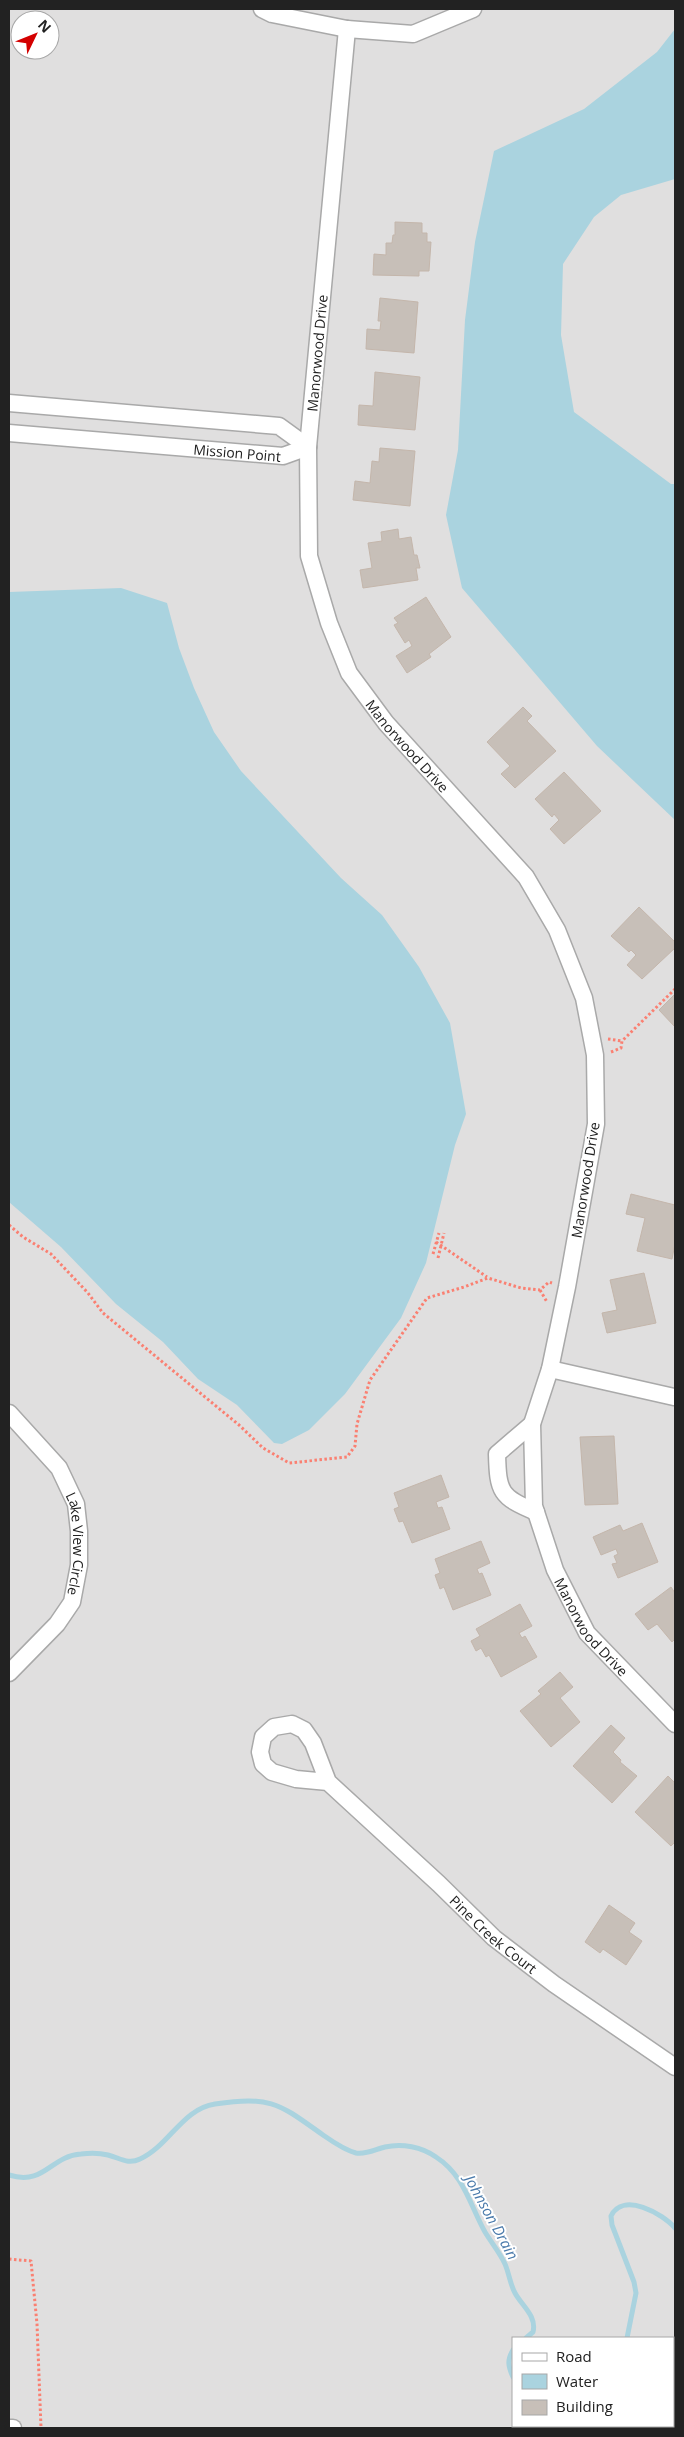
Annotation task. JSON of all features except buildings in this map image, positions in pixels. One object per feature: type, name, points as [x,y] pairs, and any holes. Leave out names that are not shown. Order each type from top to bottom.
[{"type":"street","points":[[262,9],[272,14],[347,30],[413,34],[472,9]]},
{"type":"street","name":"Manorwood Drive","points":[[347,30],[308,447],[309,556],[329,623],[350,673],[386,723],[526,877],[557,930],[584,998],[595,1055],[596,1124],[567,1287],[550,1369],[532,1424],[536,1512],[555,1570],[587,1634],[675,1724]]},
{"type":"street","name":"Mission Point","points":[[9,403],[279,426],[308,447]]},
{"type":"street","name":"Mission Point","points":[[9,433],[283,456],[308,447]]},
{"type":"street","points":[[550,1369],[674,1397]]},
{"type":"street","name":"Lake View Circle","points":[[9,1413],[60,1468],[76,1504],[79,1531],[79,1565],[72,1602],[57,1624],[9,1673]]},
{"type":"street","points":[[532,1424],[497,1454],[497,1484],[511,1502],[536,1512]]},
{"type":"street","name":"Pine Creek Court","points":[[328,1782],[513,1954],[675,2067]]},
{"type":"path","points":[[595,1055],[616,1051],[621,1048],[622,1041],[675,989]]},
{"type":"path","points":[[9,1225],[23,1237],[51,1254],[88,1293],[103,1313],[239,1425],[264,1448],[289,1463],[347,1457],[355,1446],[357,1424],[370,1380],[427,1298],[464,1288],[488,1278]]},
{"type":"path","points":[[433,1254],[439,1233]]},
{"type":"path","points":[[438,1258],[444,1233]]},
{"type":"path","points":[[436,1242],[488,1278],[520,1288],[540,1290],[548,1282],[567,1287]]},
{"type":"path","points":[[9,2259],[31,2261],[37,2324],[41,2428]]},
{"type":"shaded area","points":[[9,9],[675,9],[675,2418],[674,2420],[674,2337],[512,2337],[512,2427],[666,2427],[9,2428]]},
{"type":"water","points":[[675,29],[675,179],[621,195],[594,217],[563,264],[561,335],[574,412],[671,484],[675,484],[675,820],[597,746],[462,588],[446,515],[458,450],[465,320],[475,242],[494,151],[584,109],[657,52]]},
{"type":"water","points":[[121,588],[167,603],[179,648],[194,688],[214,732],[241,771],[341,878],[382,915],[419,967],[450,1023],[466,1114],[455,1145],[426,1263],[401,1318],[345,1394],[309,1430],[282,1444],[274,1443],[237,1405],[198,1379],[163,1342],[116,1304],[61,1247],[9,1202],[9,592]]},
{"type":"waterway","name":"Johnson Drain","points":[[9,2175],[31,2177],[70,2156],[81,2154],[102,2154],[128,2161],[136,2161],[159,2146],[193,2113],[203,2107],[234,2102],[250,2101],[274,2104],[339,2146],[356,2153],[367,2153],[391,2146],[418,2148],[446,2164],[460,2182],[485,2232],[505,2264],[515,2293],[531,2316],[534,2326],[533,2332],[527,2337]]},
{"type":"waterway","name":"Johnson Drain","points":[[627,2337],[636,2293],[634,2282],[612,2225],[611,2216],[624,2205],[633,2205],[653,2211],[675,2228]]},
{"type":"waterway","name":"Johnson Drain","points":[[512,2352],[509,2363],[512,2375]]}]
